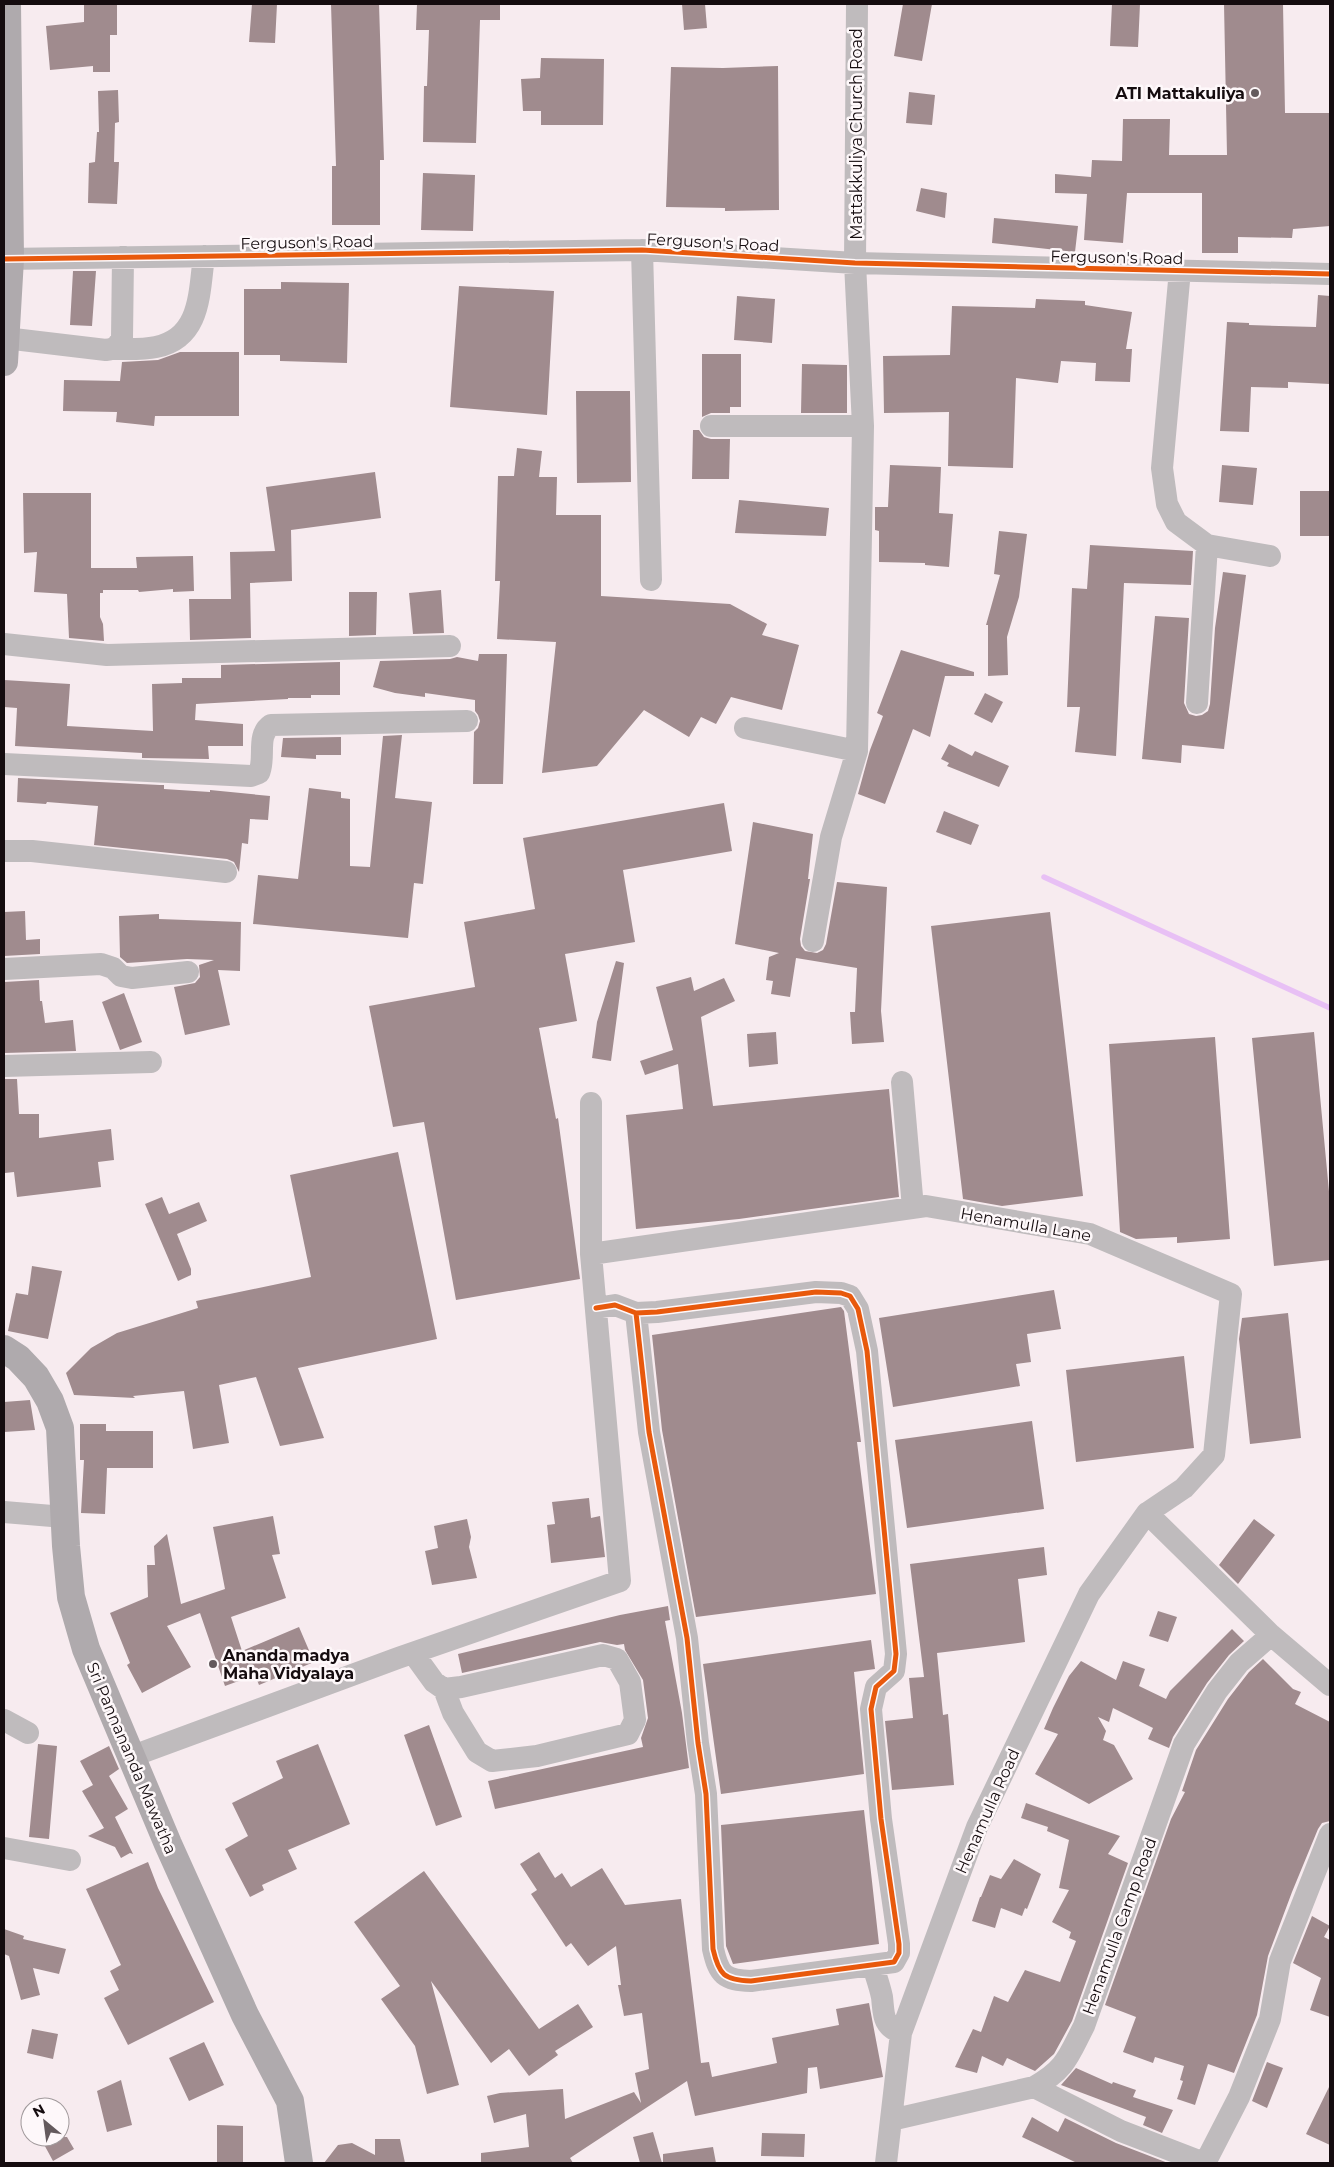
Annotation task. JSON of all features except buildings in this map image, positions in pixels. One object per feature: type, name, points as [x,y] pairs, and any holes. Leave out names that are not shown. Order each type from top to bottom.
[{"type":"main road","points":[[4,350],[7,259],[7,4]]},
{"type":"main road","name":"Sri Pannananda Mawatha","points":[[4,1349],[18,1358],[36,1377],[50,1401],[60,1428],[64,1517],[71,1597],[86,1649],[130,1757],[246,2014],[290,2101],[299,2163]]},
{"type":"street","name":"Mattakkuliya Church Road","points":[[814,941],[831,837],[857,751],[863,426],[856,263],[857,4]]},
{"type":"street","name":"Ferguson's Road","points":[[7,259],[642,250],[856,263],[1330,274]]},
{"type":"street","points":[[642,250],[651,580]]},
{"type":"street","points":[[4,350],[113,350],[156,347],[177,339],[190,326],[197,309],[204,256]]},
{"type":"street","points":[[113,350],[119,345],[122,338],[123,257]]},
{"type":"street","points":[[1180,270],[1162,468],[1167,504],[1176,522],[1207,545],[1270,556]]},
{"type":"street","points":[[711,426],[863,426]]},
{"type":"street","points":[[1197,703],[1207,545]]},
{"type":"street","points":[[4,644],[107,655],[450,646]]},
{"type":"street","points":[[4,764],[251,776],[259,773],[262,767],[263,734],[271,725],[467,721]]},
{"type":"street","points":[[745,728],[857,751]]},
{"type":"street","points":[[4,851],[32,851],[226,872]]},
{"type":"street","points":[[4,969],[101,964],[113,968],[121,976],[132,978],[188,972]]},
{"type":"street","points":[[4,1066],[151,1062]]},
{"type":"street","points":[[902,1082],[913,1208]]},
{"type":"street","points":[[130,1757],[413,1653],[620,1581],[591,1254],[591,1103]]},
{"type":"street","name":"Henamulla Lane","points":[[591,1254],[926,1206],[1090,1234],[1231,1294],[1214,1455],[1184,1488],[1147,1513]]},
{"type":"street","points":[[596,1308],[615,1305],[636,1313],[657,1312],[816,1292],[840,1293],[850,1296],[858,1309],[867,1351],[896,1654],[894,1671],[876,1687],[871,1709],[881,1819],[900,1944],[899,1953],[894,1962],[751,1981],[734,1980],[724,1976],[718,1968],[713,1949],[706,1794],[698,1744],[687,1638],[649,1432],[636,1313]]},
{"type":"street","points":[[4,1512],[64,1517]]},
{"type":"street","points":[[1147,1513],[1271,1635],[1330,1684]]},
{"type":"street","name":"Henamulla Road","points":[[886,2163],[901,2032],[977,1826],[1089,1594],[1147,1513]]},
{"type":"street","name":"Henamulla Camp Road","points":[[890,2120],[1034,2087],[1048,2079],[1064,2065],[1084,2026],[1184,1744],[1217,1691],[1239,1663],[1271,1635]]},
{"type":"street","points":[[413,1653],[434,1682],[444,1688],[603,1655],[617,1659],[630,1682],[635,1720],[628,1734],[538,1756],[492,1761],[477,1752],[453,1713],[444,1688]]},
{"type":"street","points":[[4,1720],[28,1733]]},
{"type":"street","points":[[1034,2087],[1121,2131],[1204,2163],[1239,2097],[1270,2019],[1280,1961],[1330,1834]]},
{"type":"street","points":[[4,1848],[70,1860]]},
{"type":"street","points":[[873,1966],[882,1996],[882,2013],[886,2024],[892,2030],[901,2032]]},
{"type":"waterway","points":[[1044,877],[1330,1008]]},
{"type":"cycle path","points":[[4,259],[642,250],[855,263],[1330,274]]},
{"type":"cycle path","points":[[596,1308],[615,1305],[636,1313],[657,1312],[816,1292],[841,1293],[850,1296],[858,1309],[867,1351],[896,1654],[894,1671],[876,1687],[871,1709],[881,1819],[899,1944],[899,1953],[894,1962],[751,1981],[729,1977],[724,1974],[718,1965],[713,1949],[706,1794],[698,1743],[687,1638],[649,1432],[636,1313]]},
{"type":"place","name":"ATI Mattakuliya","points":[[1255,93]]},
{"type":"place","name":"Ananda madya Maha Vidyalaya","points":[[213,1664]]}]
